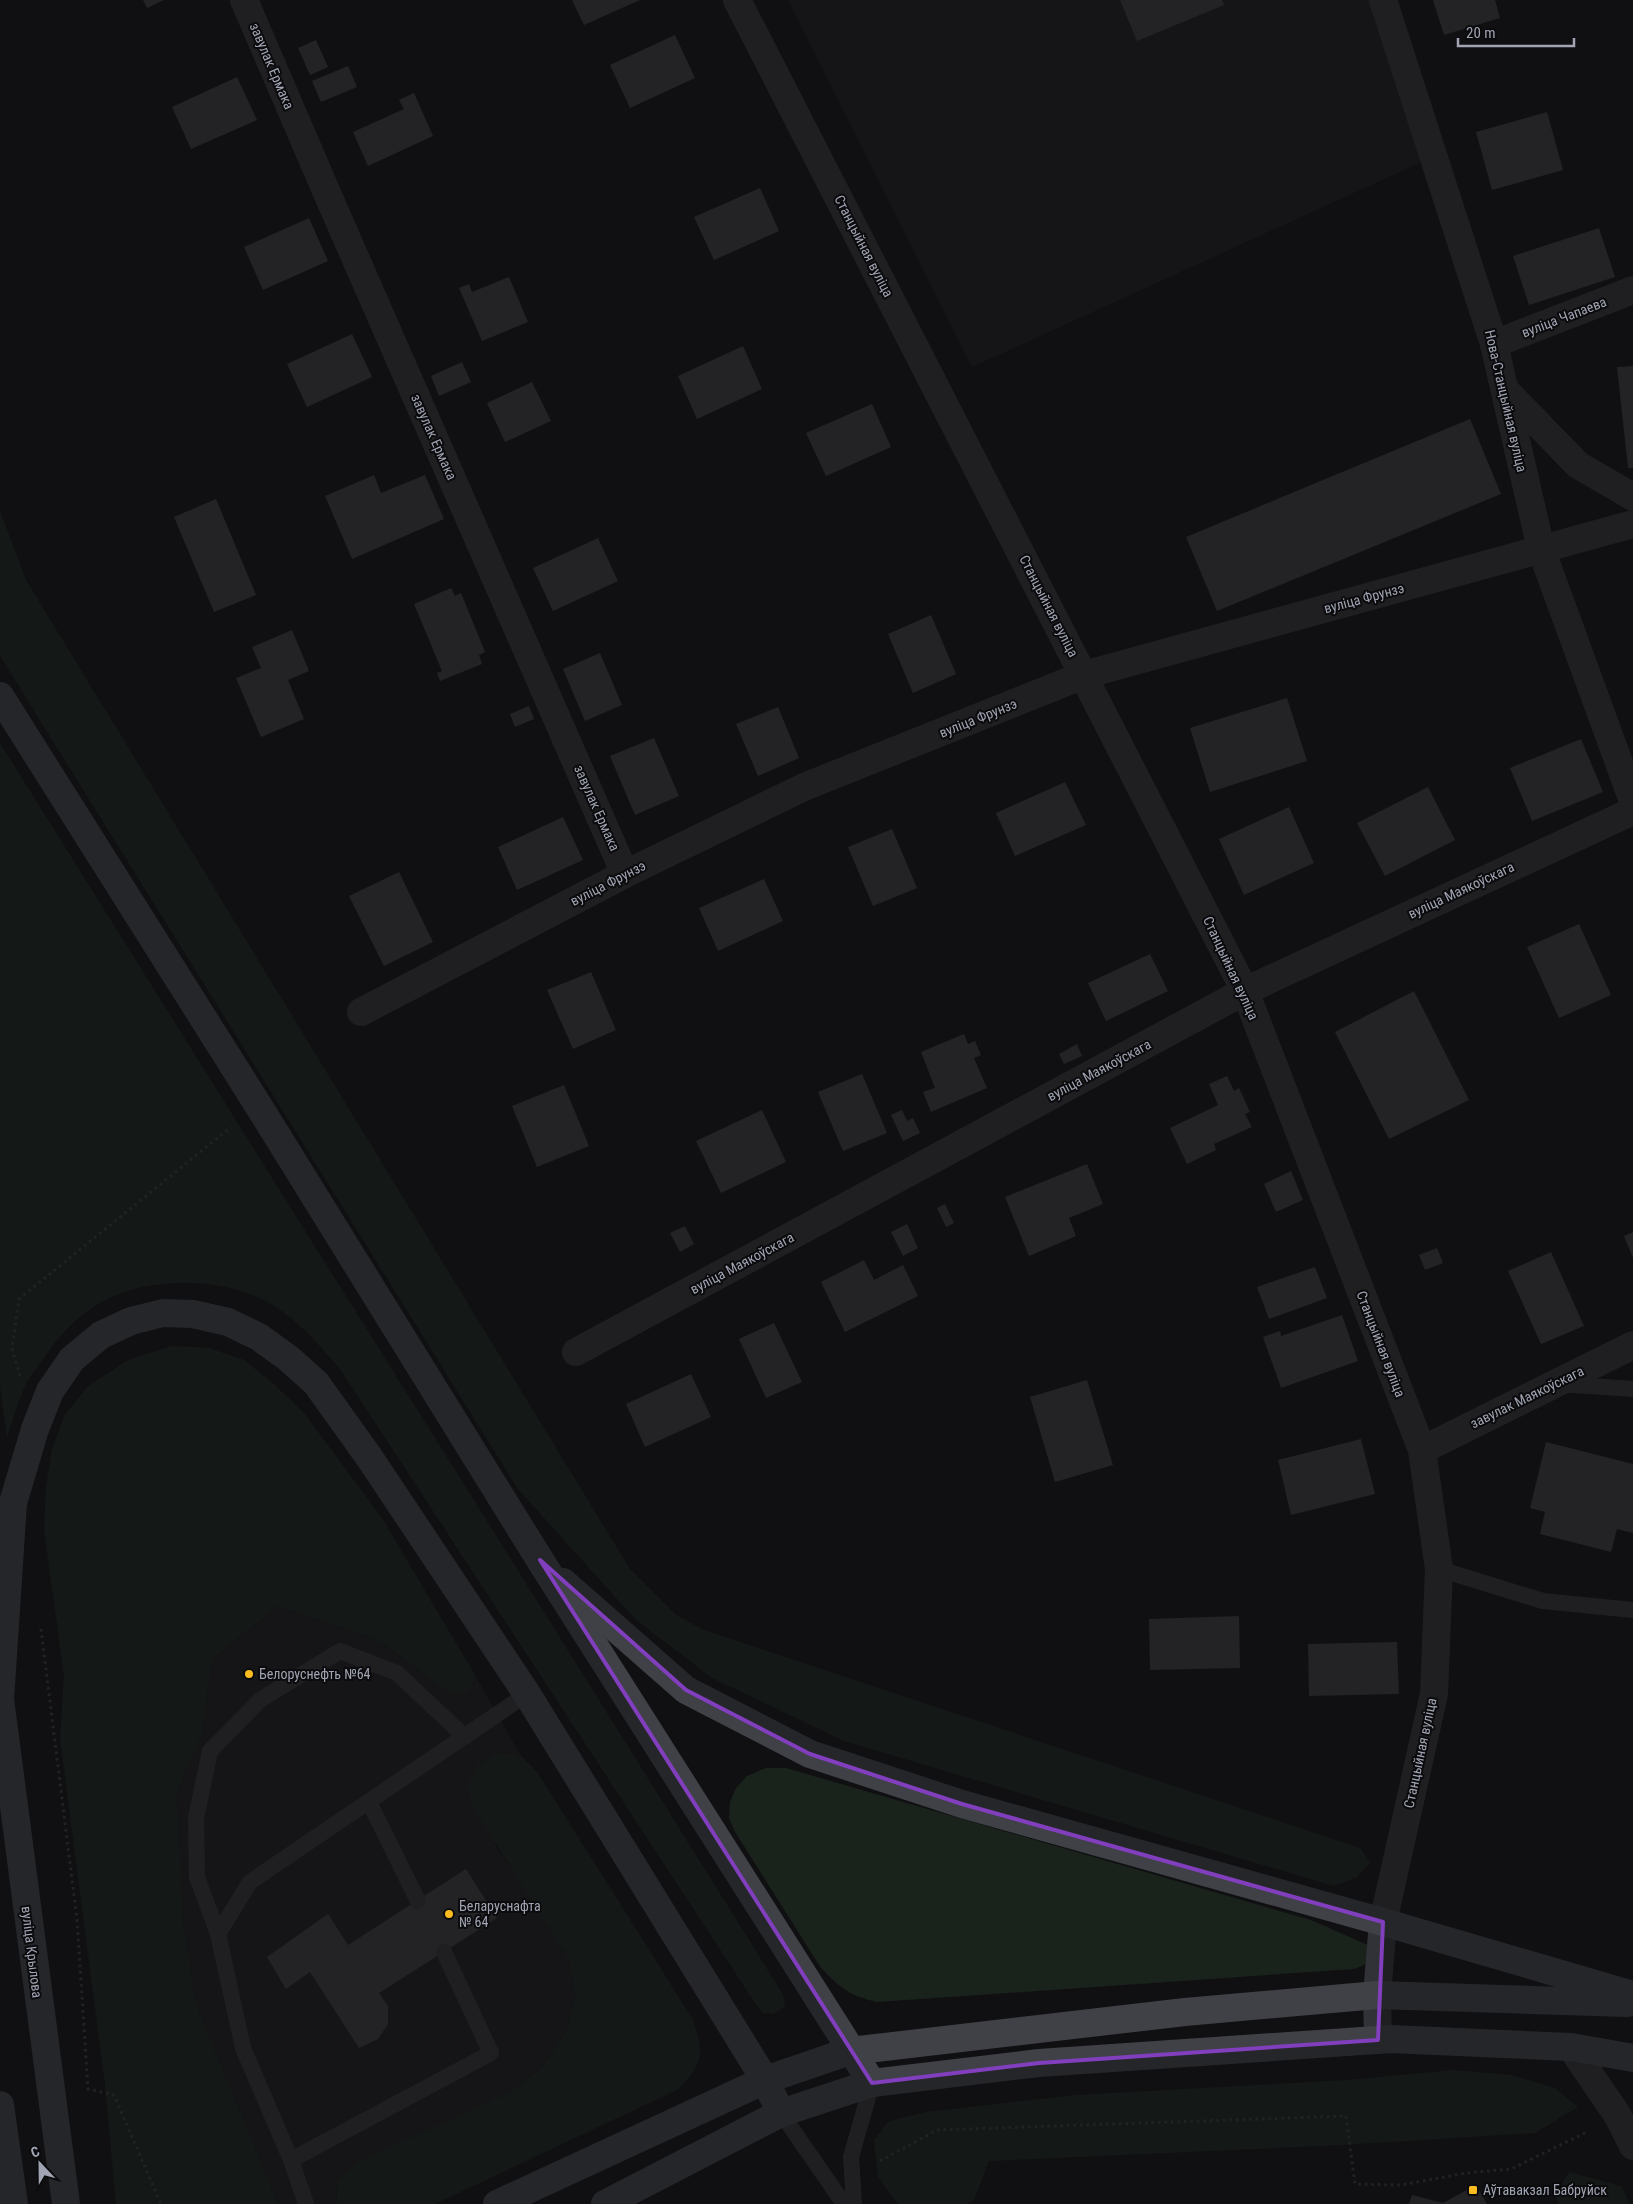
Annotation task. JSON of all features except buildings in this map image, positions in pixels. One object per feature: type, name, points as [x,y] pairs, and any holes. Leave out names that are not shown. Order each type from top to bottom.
[{"type":"main road","points":[[0,696],[258,1105],[540,1560],[872,2083]]},
{"type":"main road","name":"вуліца Крылова","points":[[66,2204],[0,1699],[13,1503],[35,1430],[50,1391],[72,1358],[101,1335],[131,1321],[163,1313],[193,1314],[228,1322],[259,1337],[288,1358],[316,1383],[369,1457],[527,1694],[765,2080],[781,2113]]},
{"type":"main road","points":[[540,1560],[686,1690],[810,1754],[962,1804],[1383,1922],[1633,1995]]},
{"type":"main road","points":[[497,2204],[765,2080],[850,2051],[1185,2012],[1377,1995],[1633,2004]]},
{"type":"main road","points":[[605,2204],[781,2113],[872,2083],[1039,2063],[1378,2040],[1571,2047],[1633,2058]]},
{"type":"main road","points":[[0,2105],[14,2204]]},
{"type":"street","name":"завулак Ермака","points":[[244,0],[626,874]]},
{"type":"street","name":"Станцыйная вуліца","points":[[737,0],[1245,991],[1422,1450],[1439,1570],[1434,1694],[1383,1922],[1377,1995],[1378,2040]]},
{"type":"street","name":"Нова-Станцыйная вуліца","points":[[1383,0],[1494,344],[1541,549],[1633,801]]},
{"type":"street","name":"вуліца Чапаева","points":[[1494,344],[1633,290]]},
{"type":"street","points":[[1504,389],[1578,465],[1633,497]]},
{"type":"street","name":"вуліца Фрунзэ","points":[[361,1012],[626,874],[804,787],[1084,675],[1633,524]]},
{"type":"street","name":"вуліца Маякоўскага","points":[[576,1352],[1245,991],[1633,811]]},
{"type":"street","name":"завулак Маякоўскага","points":[[1422,1450],[1633,1345]]},
{"type":"street","points":[[1571,2047],[1618,2116],[1633,2146]]},
{"type":"lane","points":[[1556,1383],[1633,1389]]},
{"type":"lane","points":[[1439,1570],[1543,1601],[1633,1610]]},
{"type":"lane","points":[[306,2204],[291,2160],[243,2048],[218,1934],[197,1876],[196,1818],[210,1751],[260,1700],[340,1651],[397,1673],[465,1737]]},
{"type":"lane","points":[[218,1934],[250,1882],[527,1694]]},
{"type":"lane","points":[[369,1802],[418,1901]]},
{"type":"lane","points":[[291,2160],[491,2053],[444,1952]]},
{"type":"lane","points":[[854,2204],[851,2157],[872,2083]]},
{"type":"lane","points":[[781,2113],[844,2204]]},
{"type":"path","points":[[35,1430],[12,1349],[19,1299],[258,1105]]},
{"type":"path","points":[[40,1622],[77,1920],[88,2089],[114,2095],[162,2204]]},
{"type":"path","points":[[852,2177],[937,2130],[1346,2116],[1355,2184],[1402,2185],[1466,2173],[1511,2169],[1618,2116]]},
{"type":"highlighted area","points":[[540,1560],[686,1690],[810,1754],[962,1804],[1383,1922],[1378,2040],[1039,2063],[872,2083]]},
{"type":"shaded area","points":[[788,0],[1381,0],[1426,160],[972,367]]},
{"type":"shaded area","points":[[0,511],[26,580],[630,1569],[676,1615],[704,1630],[1360,1848],[1370,1863],[1357,1877],[1334,1886],[844,1741],[712,1678],[635,1619],[518,1489],[0,656]]},
{"type":"shaded area","points":[[0,743],[781,1991],[785,2000],[784,2007],[773,2014],[763,2013],[757,2006],[340,1369],[309,1335],[283,1312],[263,1300],[239,1290],[201,1283],[153,1285],[116,1295],[99,1303],[84,1314],[56,1342],[32,1374],[23,1390],[7,1438],[0,1386]]},
{"type":"shaded area","points":[[172,1346],[209,1348],[244,1360],[275,1385],[304,1413],[382,1518],[475,1675],[470,1688],[460,1694],[450,1694],[384,1644],[278,1606],[212,1659],[202,1735],[177,1792],[183,1920],[196,2004],[278,2204],[116,2204],[105,2085],[60,1738],[64,1676],[44,1529],[46,1487],[52,1449],[64,1416],[88,1386],[128,1360]]},
{"type":"shaded area","points":[[278,1606],[384,1644],[450,1694],[474,1683],[475,1675],[521,1756],[499,1753],[495,1845],[526,1890],[570,1962],[575,1997],[567,2030],[541,2069],[508,2093],[338,2181],[336,2204],[278,2204],[196,2004],[183,1920],[177,1792],[202,1735],[212,1659]]},
{"type":"shaded area","points":[[499,1753],[521,1756],[538,1773],[693,2020],[699,2041],[700,2057],[693,2072],[679,2089],[435,2204],[336,2204],[338,2181],[358,2162],[508,2093],[541,2069],[567,2030],[575,1997],[570,1962],[473,1807],[468,1784],[478,1765]]},
{"type":"shaded area","points":[[766,1768],[786,1768],[1311,1920],[1368,1945],[1369,1963],[1354,1969],[877,2002],[868,2000],[846,1990],[821,1968],[735,1832],[729,1818],[730,1802],[736,1788],[747,1776]]},
{"type":"shaded area","points":[[1454,2070],[1511,2075],[1555,2088],[1578,2107],[1535,2133],[1341,2145],[989,2161],[974,2200],[967,2204],[898,2204],[878,2177],[874,2140],[889,2121],[926,2112],[1075,2095],[1347,2080]]},
{"type":"shaded area","points":[[1569,2172],[1621,2186],[1630,2204],[1559,2204],[1555,2195]]},
{"type":"place","name":"Белоруснефть №64","points":[[249,1674]]},
{"type":"place","name":"Беларуснафта № 64","points":[[449,1914]]},
{"type":"place","name":"Аўтавакзал Бабруйск","points":[[1473,2190]]}]
